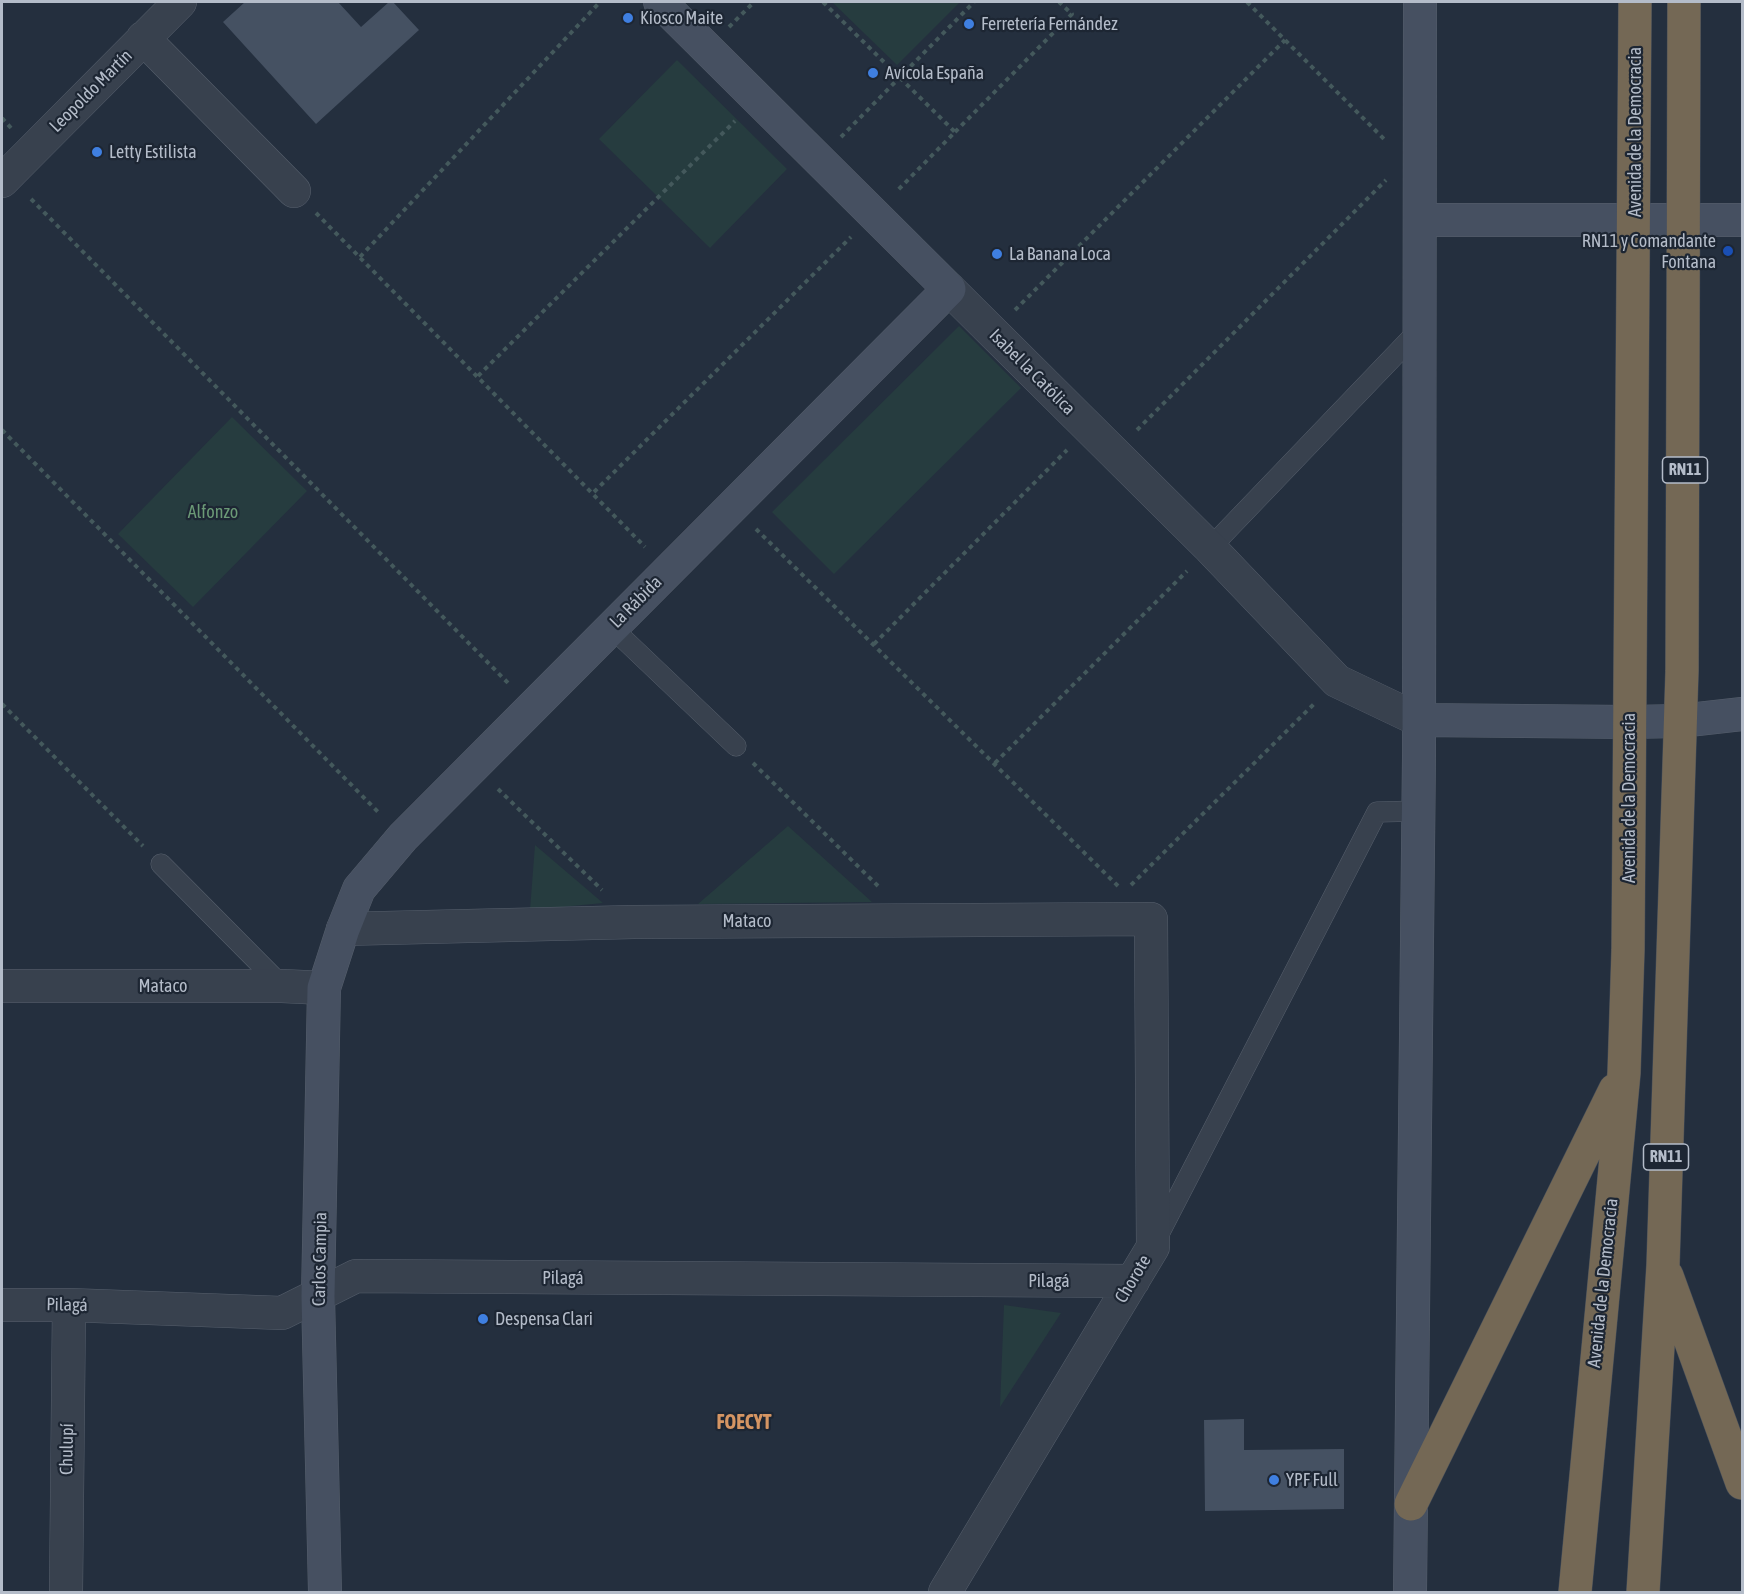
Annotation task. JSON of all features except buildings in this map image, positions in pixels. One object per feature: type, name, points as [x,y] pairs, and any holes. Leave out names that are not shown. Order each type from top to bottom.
[{"type":"highway","name":"Avenida de la Democracia","points":[[1575,1593],[1624,1073],[1628,950],[1635,2]]},
{"type":"highway","name":"RN11","points":[[1643,1593],[1663,1265],[1680,721],[1685,458],[1684,2]]},
{"type":"highway","points":[[1411,1504],[1624,1073]]},
{"type":"highway","points":[[1663,1265],[1743,1483]]},
{"type":"street","name":"Leopoldo Martín","points":[[4,178],[180,2]]},
{"type":"street","name":"Isabel la Católica","points":[[660,2],[756,100],[819,159],[1210,548],[1337,681],[1419,720]]},
{"type":"street","points":[[1410,1593],[1419,720],[1420,220],[1414,170],[1420,2]]},
{"type":"street","points":[[143,38],[294,191]]},
{"type":"street","points":[[1420,220],[1743,220]]},
{"type":"street","name":"La Rábida","points":[[343,928],[359,889],[403,837],[731,505],[949,289]]},
{"type":"street","points":[[1419,720],[1629,722],[1680,721],[1743,714]]},
{"type":"street","name":"Mataco","points":[[343,928],[634,922],[1151,919]]},
{"type":"street","name":"Chorote","points":[[945,1593],[1153,1247],[1151,919]]},
{"type":"street","name":"Carlos Campia","points":[[325,1593],[318,1296],[324,988],[343,928]]},
{"type":"street","name":"Mataco","points":[[2,986],[324,988]]},
{"type":"street","name":"Pilagá","points":[[2,1305],[69,1305],[282,1313],[356,1276],[1133,1281]]},
{"type":"street","name":"Chulupí","points":[[66,1593],[69,1305]]},
{"type":"lane","points":[[1210,548],[1419,330]]},
{"type":"lane","points":[[611,627],[736,746]]},
{"type":"lane","points":[[1153,1247],[1377,812],[1418,812]]},
{"type":"lane","points":[[161,864],[282,986]]},
{"type":"path","points":[[360,257],[600,2]]},
{"type":"path","points":[[823,2],[955,132]]},
{"type":"path","points":[[819,159],[974,2]]},
{"type":"path","points":[[594,492],[1072,14],[1059,2]]},
{"type":"path","points":[[1114,453],[1414,170],[1247,2]]},
{"type":"path","points":[[993,332],[1285,39]]},
{"type":"path","points":[[478,376],[756,100]]},
{"type":"path","points":[[4,178],[532,707]]},
{"type":"path","points":[[294,191],[594,492],[667,570]]},
{"type":"path","points":[[874,644],[1088,429]]},
{"type":"path","points":[[2,430],[403,837]]},
{"type":"path","points":[[731,505],[1124,892],[1337,681]]},
{"type":"path","points":[[995,763],[1210,548]]},
{"type":"path","points":[[2,704],[161,864]]},
{"type":"path","points":[[736,746],[913,920]]},
{"type":"path","points":[[473,766],[634,922]]},
{"type":"green space","points":[[832,2],[960,2],[897,65]]},
{"type":"green space","points":[[677,60],[787,169],[710,248],[599,139]]},
{"type":"green space","points":[[959,326],[1021,388],[834,574],[772,512]]},
{"type":"green space","name":"Alfonzo","points":[[232,417],[307,491],[193,607],[118,534]]},
{"type":"green space","points":[[788,826],[872,902],[698,904]]},
{"type":"green space","points":[[535,845],[603,903],[530,910]]},
{"type":"green space","points":[[1004,1305],[1061,1313],[1000,1407]]},
{"type":"place","name":"Kiosco Maite","points":[[628,18]]},
{"type":"place","name":"Ferretería Fernández","points":[[969,24]]},
{"type":"place","name":"Avícola España","points":[[873,73]]},
{"type":"place","name":"Letty Estilista","points":[[97,152]]},
{"type":"place","name":"RN11 y Comandante Fontana","points":[[1728,251]]},
{"type":"place","name":"La Banana Loca","points":[[997,254]]},
{"type":"place","name":"Despensa Clari","points":[[483,1319]]},
{"type":"place","name":"YPF Full","points":[[1274,1480]]},
{"type":"district","name":"FOECYT","points":[[744,1423]]}]
